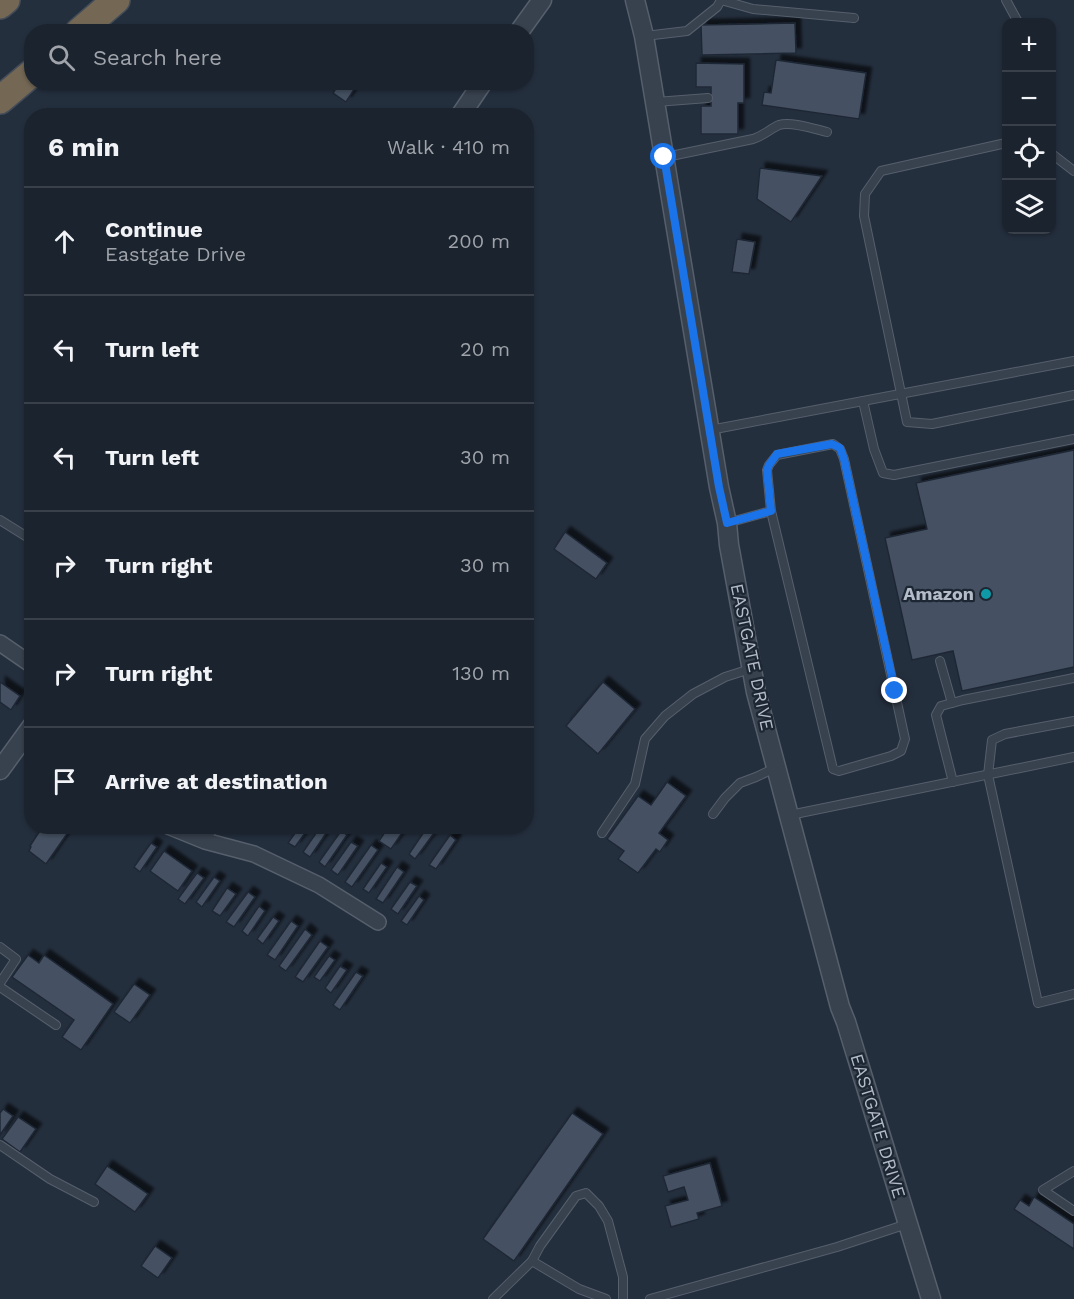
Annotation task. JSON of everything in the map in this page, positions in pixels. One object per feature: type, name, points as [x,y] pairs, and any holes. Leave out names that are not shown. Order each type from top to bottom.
[{"type":"highway","points":[[0,5],[5,0]]},
{"type":"highway","points":[[89,24],[116,0]]},
{"type":"highway","points":[[0,100],[24,80]]},
{"type":"street","points":[[525,24],[542,0]]},
{"type":"street","name":"EASTGATE DRIVE","points":[[635,0],[644,36],[719,487],[756,692],[840,1008],[850,1032],[932,1299]]},
{"type":"street","points":[[465,108],[477,90]]},
{"type":"street","points":[[0,643],[24,660]]},
{"type":"street","points":[[0,770],[24,738]]},
{"type":"street","points":[[188,834],[254,854],[319,885],[378,922]]},
{"type":"lane","points":[[644,36],[687,31],[717,7],[721,0],[753,9],[854,18]]},
{"type":"lane","points":[[1006,0],[1016,18]]},
{"type":"lane","points":[[655,102],[708,98]]},
{"type":"lane","points":[[664,157],[753,139],[783,124],[827,132]]},
{"type":"lane","points":[[1002,143],[881,171],[865,194],[864,216],[907,422],[932,424],[1074,395]]},
{"type":"lane","points":[[1056,157],[1074,171]]},
{"type":"lane","points":[[710,430],[1074,361]]},
{"type":"lane","points":[[863,401],[874,449],[883,473],[894,475],[1074,439]]},
{"type":"lane","points":[[832,444],[840,448],[905,739],[901,751],[839,771],[833,769],[771,511],[767,470],[777,454],[832,444]]},
{"type":"lane","points":[[727,523],[771,511]]},
{"type":"lane","points":[[0,520],[24,535]]},
{"type":"lane","points":[[940,661],[952,703]]},
{"type":"lane","points":[[603,833],[635,784],[645,739],[665,716],[693,694],[725,677],[752,668]]},
{"type":"lane","points":[[953,782],[936,715],[941,706],[1074,678]]},
{"type":"lane","points":[[1074,721],[1005,734],[992,740],[988,774],[1038,1003],[1074,994]]},
{"type":"lane","points":[[789,815],[1074,757]]},
{"type":"lane","points":[[713,814],[740,783],[776,767]]},
{"type":"lane","points":[[205,841],[210,834]]},
{"type":"lane","points":[[0,947],[16,958],[0,985],[56,1025]]},
{"type":"lane","points":[[0,1145],[50,1179],[94,1202]]},
{"type":"lane","points":[[1074,1171],[1043,1190],[1074,1211]]},
{"type":"lane","points":[[493,1299],[532,1261],[576,1196],[586,1193],[599,1206],[608,1221],[623,1277],[623,1299]]},
{"type":"lane","points":[[650,1299],[837,1247],[908,1224]]},
{"type":"lane","points":[[532,1261],[579,1289],[606,1299]]},
{"type":"lane","points":[[665,1295],[677,1299]]},
{"type":"building","points":[[795,23],[796,53],[702,55],[701,25]]},
{"type":"building","points":[[776,60],[866,73],[859,119],[762,105],[764,92],[771,93]]},
{"type":"building","points":[[696,63],[744,64],[744,103],[738,103],[738,134],[701,134],[701,106],[711,106],[711,87],[696,87]]},
{"type":"building","points":[[335,90],[354,90],[346,102],[333,93]]},
{"type":"building","points":[[760,168],[822,176],[791,222],[757,199]]},
{"type":"building","points":[[737,239],[755,242],[749,274],[732,272]]},
{"type":"building","name":"Amazon","points":[[1074,450],[1074,667],[962,691],[953,651],[912,660],[885,538],[927,529],[916,483]]},
{"type":"building","points":[[565,532],[607,563],[596,579],[554,549]]},
{"type":"building","points":[[0,682],[20,696],[11,710],[0,702]]},
{"type":"building","points":[[603,682],[635,709],[598,754],[566,726]]},
{"type":"building","points":[[667,782],[686,796],[659,833],[668,840],[660,852],[656,849],[638,873],[618,859],[624,851],[607,839],[638,796],[651,805]]},
{"type":"building","points":[[38,834],[67,834],[46,864],[29,851]]},
{"type":"building","points":[[294,834],[304,834],[295,847],[288,843]]},
{"type":"building","points":[[315,834],[326,834],[310,857],[303,852]]},
{"type":"building","points":[[339,834],[347,835],[325,867],[319,862]]},
{"type":"building","points":[[384,834],[401,834],[391,849],[379,841]]},
{"type":"building","points":[[423,834],[433,834],[415,859],[409,854]]},
{"type":"building","points":[[450,835],[456,840],[436,869],[429,865]]},
{"type":"building","points":[[351,842],[358,846],[338,875],[331,870]]},
{"type":"building","points":[[151,843],[157,847],[140,872],[134,867]]},
{"type":"building","points":[[371,845],[378,850],[352,887],[345,882]]},
{"type":"building","points":[[164,851],[192,871],[178,891],[150,871]]},
{"type":"building","points":[[381,863],[387,867],[369,893],[363,889]]},
{"type":"building","points":[[397,867],[404,872],[383,903],[376,899]]},
{"type":"building","points":[[197,873],[204,878],[185,904],[178,899]]},
{"type":"building","points":[[214,877],[220,881],[202,907],[196,902]]},
{"type":"building","points":[[410,882],[417,886],[398,914],[391,909]]},
{"type":"building","points":[[227,888],[236,894],[220,916],[212,911]]},
{"type":"building","points":[[248,892],[255,897],[234,927],[226,922]]},
{"type":"building","points":[[419,896],[424,900],[407,925],[401,921]]},
{"type":"building","points":[[259,906],[265,911],[248,936],[242,931]]},
{"type":"building","points":[[273,917],[279,921],[263,944],[257,939]]},
{"type":"building","points":[[291,921],[298,926],[275,960],[267,955]]},
{"type":"building","points":[[305,929],[312,935],[286,971],[279,966]]},
{"type":"building","points":[[320,941],[328,947],[303,982],[295,977]]},
{"type":"building","points":[[28,955],[39,963],[44,955],[113,1004],[81,1050],[62,1037],[74,1020],[12,977]]},
{"type":"building","points":[[329,956],[335,960],[320,981],[314,977]]},
{"type":"building","points":[[340,966],[347,970],[331,993],[325,988]]},
{"type":"building","points":[[356,972],[363,976],[340,1010],[333,1005]]},
{"type":"building","points":[[134,984],[150,995],[130,1023],[114,1012]]},
{"type":"building","points":[[3,1109],[13,1116],[0,1135],[0,1113]]},
{"type":"building","points":[[572,1113],[603,1134],[514,1261],[483,1239]]},
{"type":"building","points":[[18,1117],[36,1129],[20,1152],[2,1139]]},
{"type":"building","points":[[710,1163],[722,1206],[697,1213],[699,1219],[671,1227],[665,1206],[688,1200],[684,1187],[668,1192],[663,1176]]},
{"type":"building","points":[[107,1166],[148,1194],[135,1212],[95,1184]]},
{"type":"building","points":[[1034,1197],[1074,1224],[1074,1249],[1014,1209],[1020,1200],[1029,1206]]},
{"type":"building","points":[[155,1246],[172,1258],[158,1278],[141,1266]]},
{"type":"place","name":"Amazon","points":[[986,594]]},
{"type":"route","points":[[664,157],[727,523],[771,511],[767,470],[777,454],[832,444],[840,448],[895,691]]}]
